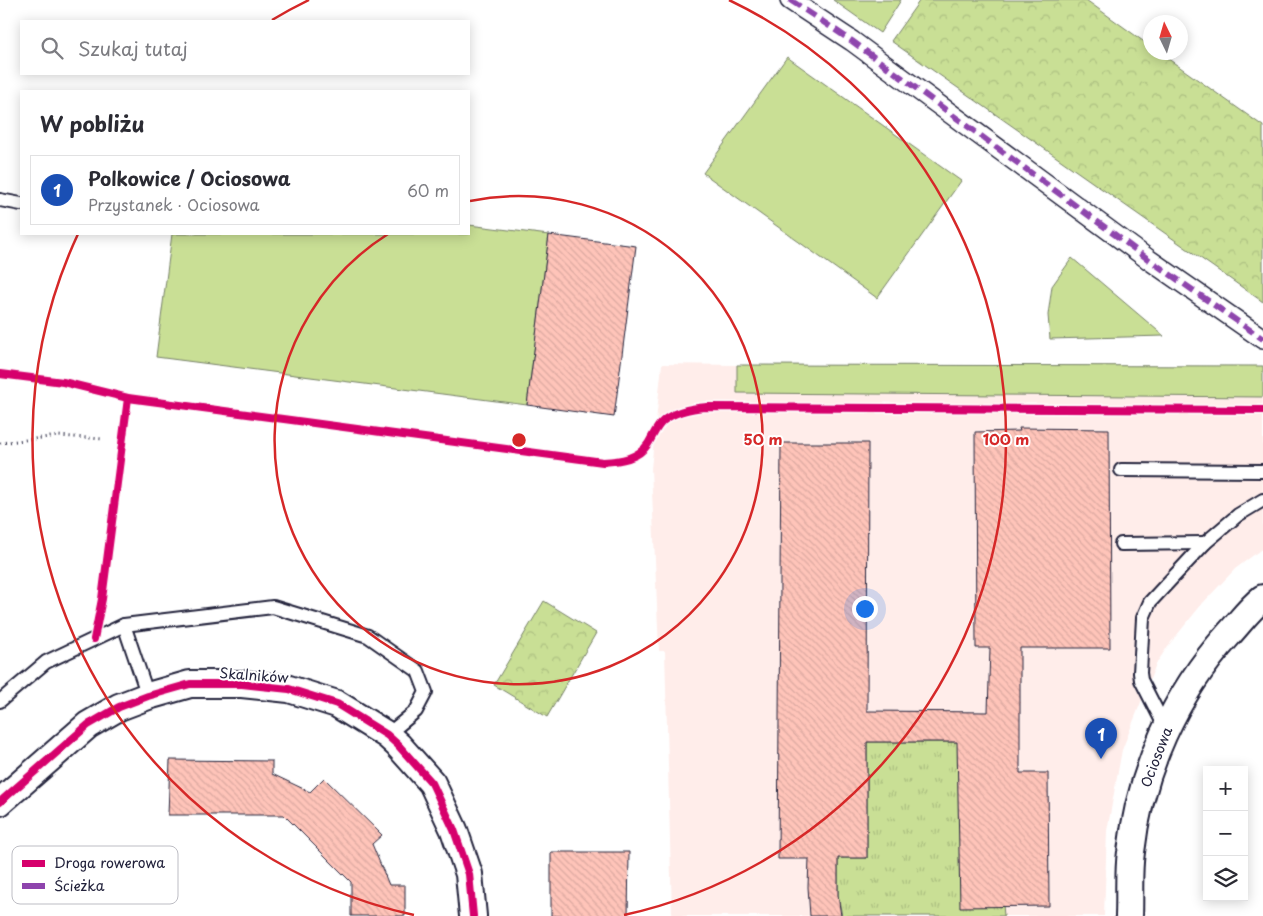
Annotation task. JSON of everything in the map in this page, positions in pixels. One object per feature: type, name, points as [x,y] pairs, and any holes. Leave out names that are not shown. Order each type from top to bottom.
[{"type":"street","points":[[790,0],[852,41],[1148,259],[1263,338]]},
{"type":"street","name":"Ociosowa","points":[[1129,916],[1131,853],[1138,808],[1151,764],[1165,727],[1210,655],[1263,598]]},
{"type":"street","name":"Skalników","points":[[0,802],[88,725],[119,707],[148,696],[190,684],[242,684],[288,688],[337,704],[387,735],[432,783],[454,830],[469,874],[473,916]]},
{"type":"lane","points":[[0,200],[20,204]]},
{"type":"lane","points":[[1121,470],[1263,471]]},
{"type":"lane","points":[[1165,727],[1141,680],[1143,618],[1150,602],[1205,543],[1238,515],[1263,500]]},
{"type":"lane","points":[[1121,544],[1205,543]]},
{"type":"lane","points":[[0,701],[46,662],[124,625],[273,607],[368,636],[418,671],[426,692],[416,711],[387,735]]},
{"type":"lane","points":[[124,625],[148,696]]},
{"type":"path","points":[[0,443],[58,436],[104,439]]},
{"type":"shaded area","points":[[662,364],[1263,366],[1263,548],[1235,569],[1202,604],[1156,664],[1122,750],[1107,831],[1104,916],[672,916],[665,651],[659,651],[651,469]]},
{"type":"green space","points":[[833,0],[901,0],[880,33]]},
{"type":"green space","points":[[920,0],[1086,0],[1143,41],[1143,60],[1170,60],[1263,126],[1263,302],[891,41]]},
{"type":"green space","points":[[787,57],[961,181],[877,298],[703,173]]},
{"type":"green space","points":[[470,225],[549,235],[527,405],[156,357],[172,235],[470,235]]},
{"type":"green space","points":[[1072,258],[1164,336],[1050,339],[1048,315],[1052,286]]},
{"type":"green space","points":[[737,365],[1263,366],[1263,397],[737,393]]},
{"type":"green space","points":[[544,601],[596,633],[547,717],[494,685]]},
{"type":"green space","points":[[867,742],[989,742],[1004,916],[842,916],[838,895],[838,858],[867,858]]},
{"type":"building","points":[[549,235],[636,246],[614,417],[527,405]]},
{"type":"building","points":[[1019,428],[1109,429],[1110,648],[1020,648],[1020,773],[1048,773],[1049,906],[960,907],[957,742],[867,742],[867,858],[838,858],[838,895],[841,916],[810,916],[809,859],[778,859],[781,443],[868,443],[867,711],[988,712],[990,648],[976,648],[975,432],[1020,431]]},
{"type":"building","points":[[170,760],[272,761],[272,774],[310,792],[324,778],[382,835],[372,844],[389,885],[405,885],[405,916],[351,916],[351,882],[284,815],[168,815]]},
{"type":"building","points":[[551,852],[629,852],[628,916],[551,916]]},
{"type":"marked path","points":[[790,0],[852,41],[1148,259],[1263,339]]},
{"type":"cycle path","points":[[0,374],[63,382],[128,398],[603,462],[622,460],[634,456],[644,449],[663,421],[684,411],[707,407],[1263,410]]},
{"type":"cycle path","points":[[94,639],[102,599],[128,398]]},
{"type":"cycle path","points":[[0,802],[88,725],[119,707],[148,696],[190,684],[242,684],[289,689],[337,704],[387,735],[432,783],[454,830],[469,874],[473,916]]},
{"type":"place","name":"Polkowice / Ociosowa","points":[[1101,759]]}]
